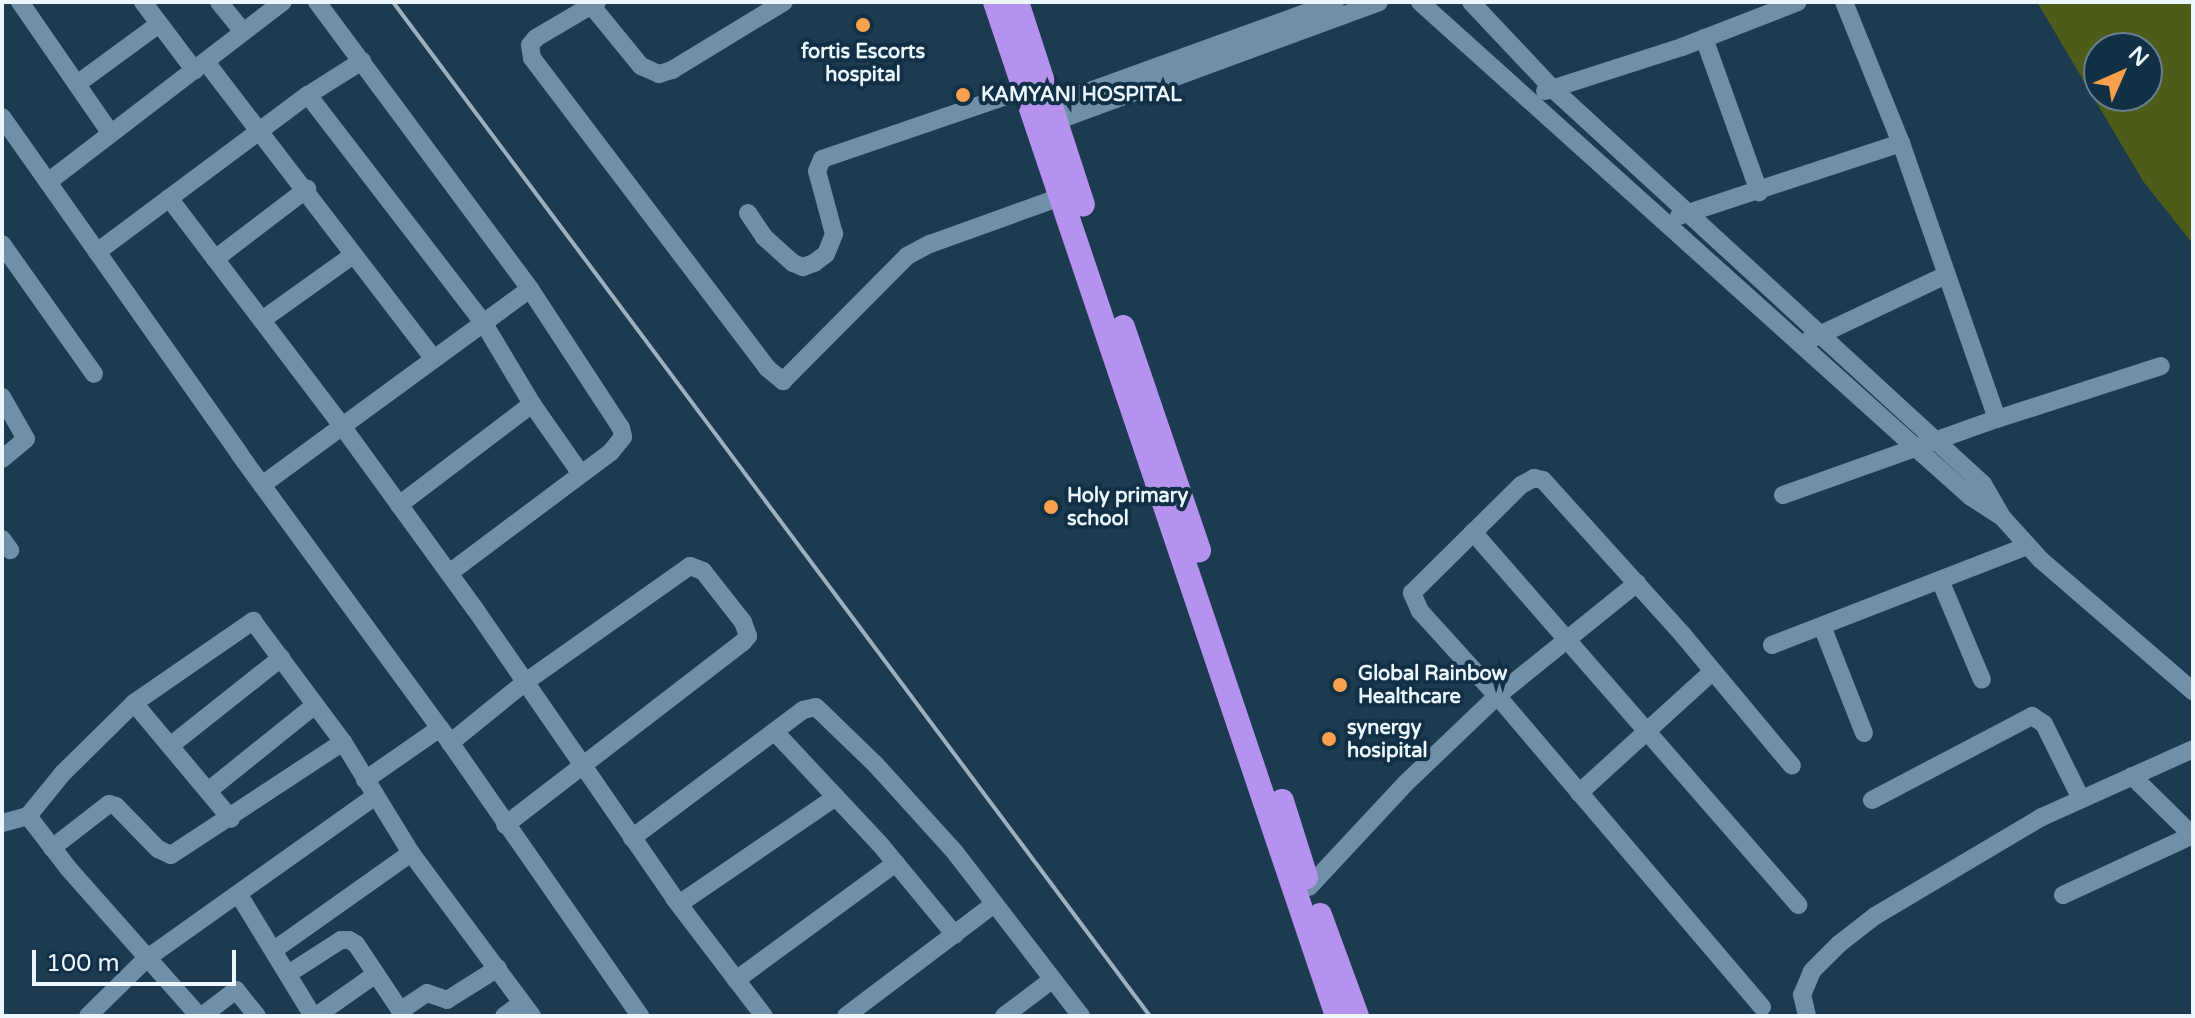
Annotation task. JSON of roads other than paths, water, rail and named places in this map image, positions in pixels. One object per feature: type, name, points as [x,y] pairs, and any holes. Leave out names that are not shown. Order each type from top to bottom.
[{"type":"highway","points":[[995,2],[1063,196],[1337,1016]]},
{"type":"highway","points":[[1017,2],[1309,887],[1357,1016]]},
{"type":"street","points":[[143,2],[159,24],[261,130],[434,359]]},
{"type":"street","points":[[219,2],[243,32]]},
{"type":"street","points":[[48,182],[283,2]]},
{"type":"street","points":[[317,2],[530,289],[621,428],[619,444],[449,573]]},
{"type":"street","points":[[784,2],[672,70],[659,74],[641,66],[594,4],[536,38],[530,45],[532,58],[767,368],[783,381],[907,256],[930,244],[1063,196]]},
{"type":"street","points":[[1053,113],[1335,2]]},
{"type":"street","points":[[1053,113],[1379,2]]},
{"type":"street","points":[[1420,2],[1971,497],[2002,517]]},
{"type":"street","points":[[1471,2],[1553,89],[1983,484],[2002,517],[2027,546],[2091,606],[2193,691]]},
{"type":"street","points":[[1527,97],[1704,38],[1798,2]]},
{"type":"street","points":[[1844,2],[1901,143],[1997,419]]},
{"type":"street","points":[[22,3],[111,134]]},
{"type":"street","points":[[77,84],[159,24]]},
{"type":"street","points":[[1704,38],[1759,192]]},
{"type":"street","points":[[97,252],[308,95],[362,61]]},
{"type":"street","points":[[748,213],[764,237],[793,263],[803,267],[814,263],[826,254],[834,234],[817,171],[822,159],[1026,89]]},
{"type":"street","points":[[308,95],[483,322],[532,404],[581,474]]},
{"type":"street","points":[[2,117],[262,485],[445,735],[640,1016]]},
{"type":"street","points":[[1663,222],[1901,143]]},
{"type":"street","points":[[215,259],[307,189]]},
{"type":"street","points":[[169,198],[449,573],[632,838],[764,1016]]},
{"type":"street","points":[[2,244],[94,374]]},
{"type":"street","points":[[262,320],[353,255]]},
{"type":"street","points":[[1799,344],[1946,275]]},
{"type":"street","points":[[262,485],[530,289]]},
{"type":"street","points":[[1783,495],[1997,419],[2161,366]]},
{"type":"street","points":[[2,397],[26,439],[2,459]]},
{"type":"street","points":[[399,505],[532,404]]},
{"type":"street","points":[[1762,1007],[1497,696],[1420,611],[1412,593],[1521,485],[1534,478],[1543,480],[1637,583],[1792,766]]},
{"type":"street","points":[[1473,532],[1649,730],[1798,905]]},
{"type":"street","points":[[1772,645],[2027,546]]},
{"type":"street","points":[[88,1016],[146,959],[239,895],[370,789],[690,566],[703,571],[743,622],[748,636],[505,825]]},
{"type":"street","points":[[1940,580],[1982,680]]},
{"type":"street","points":[[1309,887],[1406,783],[1497,696],[1637,583]]},
{"type":"street","points":[[2,823],[28,816],[63,773],[134,703],[253,621],[343,742],[411,853],[527,1009],[504,1016]]},
{"type":"street","points":[[1822,626],[1864,733]]},
{"type":"street","points":[[170,746],[281,658]]},
{"type":"street","points":[[1579,793],[1713,671]]},
{"type":"street","points":[[134,703],[231,819]]},
{"type":"street","points":[[208,791],[315,705]]},
{"type":"street","points":[[632,838],[810,707],[824,713],[954,851],[1081,1016]]},
{"type":"street","points":[[1872,800],[2032,716],[2044,724],[2081,799]]},
{"type":"street","points":[[775,732],[896,863],[955,935]]},
{"type":"street","points":[[52,848],[109,804],[165,854],[177,852],[343,742]]},
{"type":"street","points":[[1807,1016],[1802,995],[1812,971],[1839,944],[1901,901],[2042,817],[2193,749]]},
{"type":"street","points":[[2063,895],[2193,836],[2132,776]]},
{"type":"street","points":[[679,904],[836,797]]},
{"type":"street","points":[[28,816],[146,959],[201,1016],[236,990],[257,1016]]},
{"type":"street","points":[[274,950],[411,853]]},
{"type":"street","points":[[736,980],[896,863]]},
{"type":"street","points":[[239,895],[315,1016],[376,974]]},
{"type":"street","points":[[846,1016],[994,904]]},
{"type":"street","points":[[288,974],[341,940],[356,944],[402,1013],[427,993],[447,1000],[498,968]]},
{"type":"street","points":[[1006,1015],[1053,979]]},
{"type":"railway","points":[[393,2],[1150,1016]]},
{"type":"place","name":"fortis Escorts hospital","points":[[863,25]]},
{"type":"place","name":"KAMYANI HOSPITAL","points":[[963,95]]},
{"type":"place","name":"Holy primary school","points":[[1051,507]]},
{"type":"place","name":"Global Rainbow Healthcare","points":[[1340,685]]},
{"type":"place","name":"synergy hosipital","points":[[1329,739]]}]
